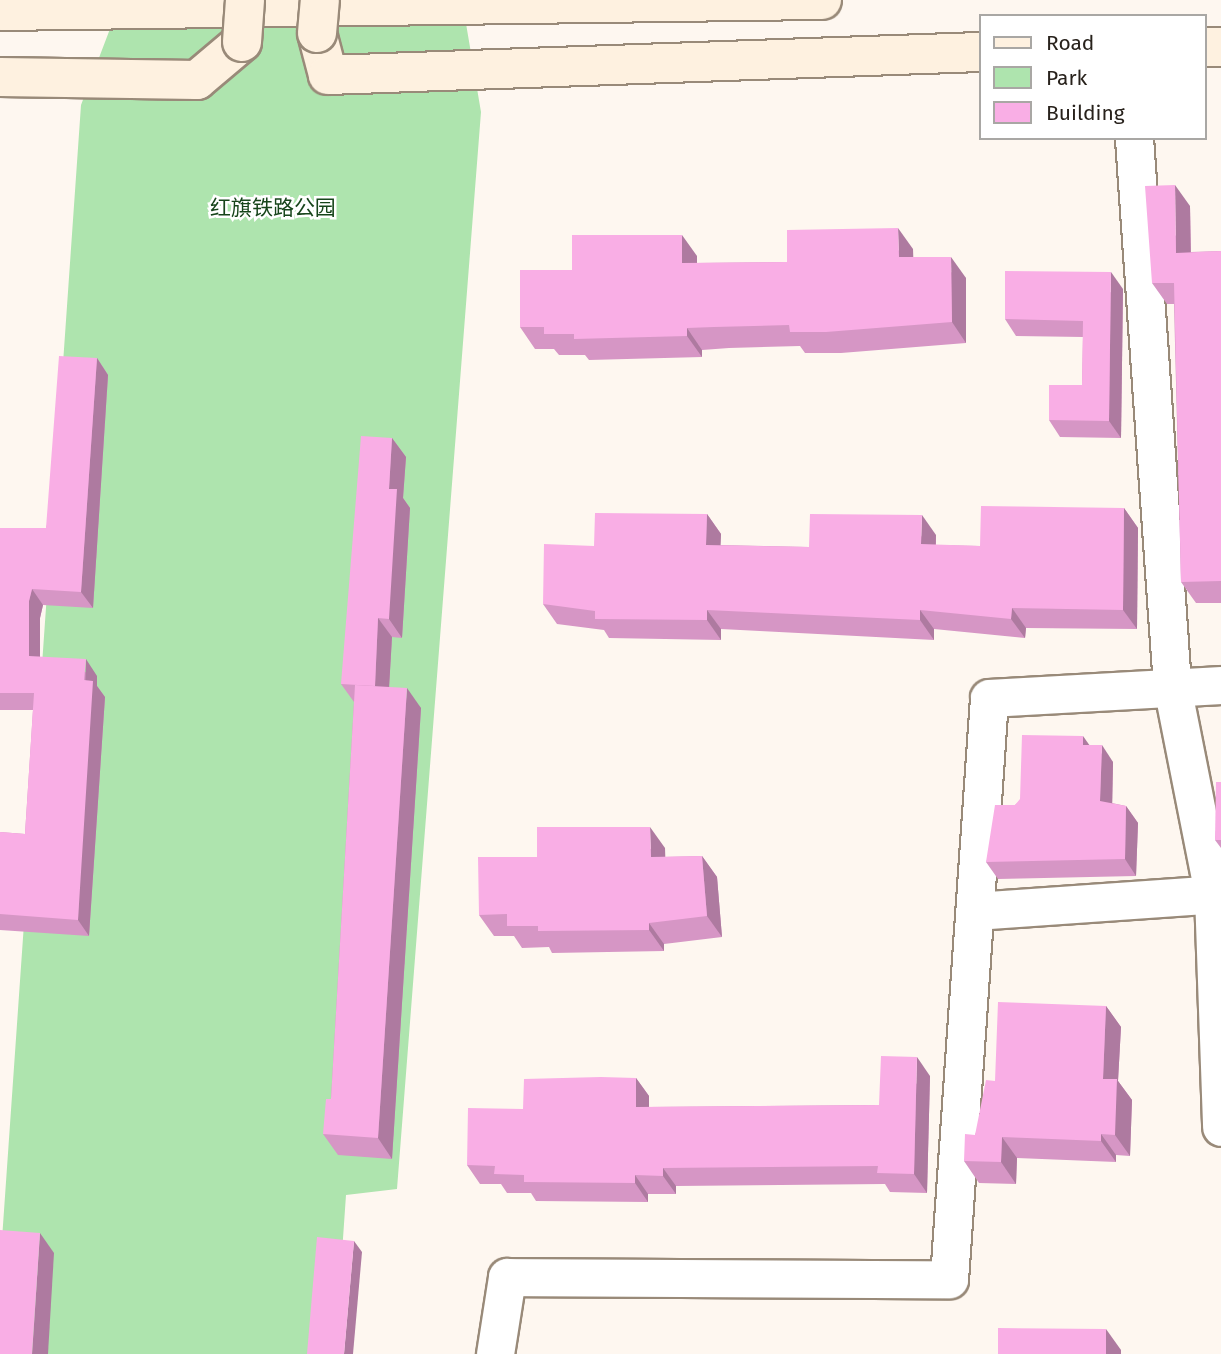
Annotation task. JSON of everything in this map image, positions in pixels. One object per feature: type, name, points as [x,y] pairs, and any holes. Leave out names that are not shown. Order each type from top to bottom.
[{"type":"street","points":[[0,77],[197,80],[242,42],[245,0]]},
{"type":"street","points":[[0,11],[821,0]]},
{"type":"street","points":[[318,16],[328,75],[979,52]]},
{"type":"street","points":[[1134,140],[1172,686],[1217,894],[1221,1127]]},
{"type":"street","points":[[495,1354],[507,1276],[949,1279],[989,698],[1221,685]]},
{"type":"street","points":[[975,911],[1217,894]]},
{"type":"green space","name":"红旗铁路公园","points":[[121,0],[462,0],[481,112],[397,1189],[346,1195],[335,1354],[0,1354],[0,1268],[81,105]]},
{"type":"building","points":[[1175,185],[1176,253],[1221,251],[1221,581],[1181,582],[1174,283],[1152,283],[1145,186]]},
{"type":"building","points":[[898,228],[899,257],[951,257],[952,322],[826,332],[790,332],[789,325],[687,328],[687,336],[574,339],[574,334],[544,334],[544,327],[520,327],[520,270],[572,270],[572,235],[682,235],[682,263],[787,262],[787,230]]},
{"type":"building","points":[[1005,271],[1111,272],[1109,421],[1049,420],[1049,385],[1082,385],[1083,321],[1005,319]]},
{"type":"building","points":[[59,356],[97,358],[81,592],[32,589],[29,601],[29,656],[86,659],[84,680],[93,681],[78,920],[0,914],[0,832],[25,834],[34,693],[0,693],[0,528],[46,528]]},
{"type":"building","points":[[361,436],[392,438],[389,489],[397,489],[389,619],[378,618],[375,686],[341,684]]},
{"type":"building","points":[[981,506],[1124,508],[1123,610],[1012,608],[1011,619],[920,610],[920,620],[707,610],[707,620],[595,619],[595,611],[543,604],[544,544],[594,546],[595,513],[707,514],[706,545],[809,547],[810,514],[922,515],[921,544],[980,546]]},
{"type":"building","points":[[355,685],[407,688],[378,1138],[323,1134],[326,1099],[331,1099]]},
{"type":"building","points":[[1022,735],[1083,736],[1083,745],[1102,745],[1100,801],[1126,806],[1125,859],[986,862],[995,805],[1015,805],[1020,799]]},
{"type":"building","points":[[1216,782],[1221,782],[1221,840],[1215,840]]},
{"type":"building","points":[[537,827],[650,827],[651,857],[702,856],[707,916],[649,923],[649,930],[538,931],[538,926],[507,926],[507,914],[479,915],[478,857],[537,857]]},
{"type":"building","points":[[998,1002],[1106,1006],[1103,1079],[1117,1079],[1115,1135],[1101,1134],[1101,1141],[1002,1137],[1001,1162],[964,1161],[965,1134],[975,1135],[986,1080],[995,1081]]},
{"type":"building","points":[[881,1056],[917,1057],[914,1174],[877,1173],[878,1166],[663,1168],[663,1176],[635,1175],[635,1183],[524,1182],[524,1175],[494,1174],[495,1166],[467,1165],[468,1108],[523,1109],[524,1079],[636,1078],[636,1107],[879,1105]]},
{"type":"building","points":[[0,1230],[40,1233],[32,1354],[0,1354]]},
{"type":"building","points":[[317,1237],[354,1241],[344,1354],[307,1354]]},
{"type":"building","points":[[998,1328],[1106,1329],[1106,1354],[998,1354]]}]
